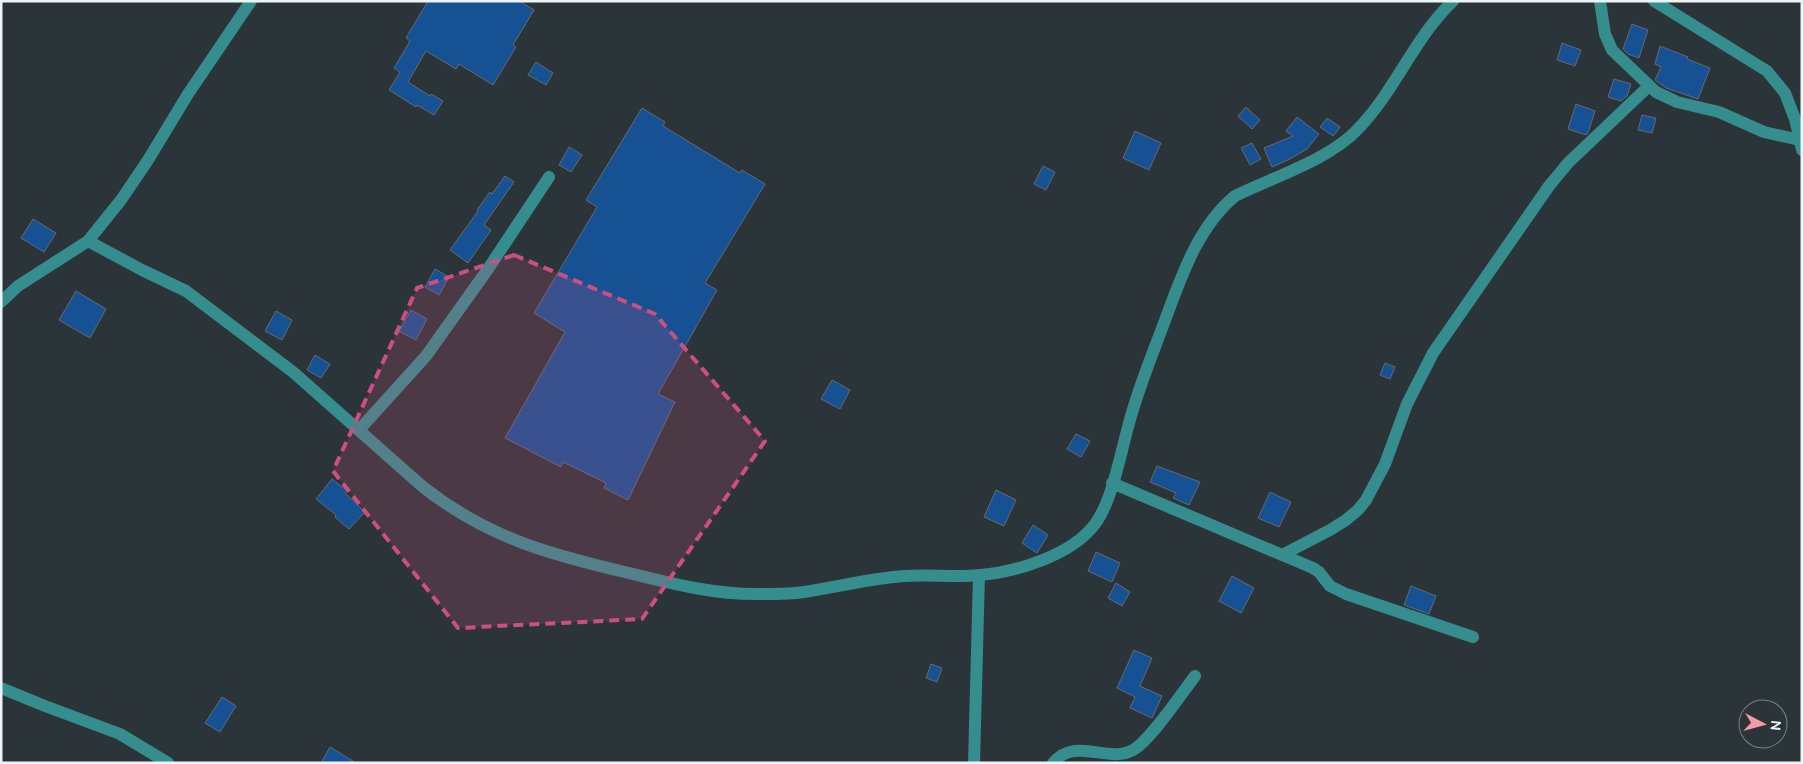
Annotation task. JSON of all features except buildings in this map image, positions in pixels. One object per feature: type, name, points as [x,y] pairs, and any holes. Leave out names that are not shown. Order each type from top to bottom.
[{"type":"street","points":[[1,302],[18,286],[88,241],[148,160],[188,94],[251,1]]},
{"type":"street","points":[[88,241],[186,291],[293,372],[442,502],[484,527],[553,555],[686,588],[724,593],[804,592],[890,577],[979,576],[1027,566],[1049,557],[1077,540],[1093,527],[1100,517],[1112,483],[1129,422],[1180,279],[1209,225],[1223,206],[1235,196],[1320,156],[1357,131],[1373,112],[1429,29],[1453,1]]},
{"type":"street","points":[[1600,1],[1605,34],[1612,50],[1656,92],[1669,99],[1719,112],[1774,136],[1801,145]]},
{"type":"street","points":[[1654,1],[1767,71],[1785,93],[1795,118],[1801,145]]},
{"type":"street","points":[[1282,555],[1338,525],[1358,510],[1366,500],[1385,464],[1407,404],[1433,353],[1549,186],[1568,163],[1649,86]]},
{"type":"street","points":[[359,430],[426,356],[488,269],[549,177]]},
{"type":"street","points":[[1112,483],[1316,570],[1322,574],[1326,582],[1346,594],[1473,637]]},
{"type":"street","points":[[974,763],[979,576]]},
{"type":"street","points":[[1053,763],[1058,757],[1068,752],[1121,753],[1134,750],[1150,735],[1195,676]]},
{"type":"street","points":[[1,688],[120,734],[168,763]]},
{"type":"highlighted area","points":[[514,255],[655,314],[765,441],[642,619],[458,628],[333,471],[417,288]]}]
